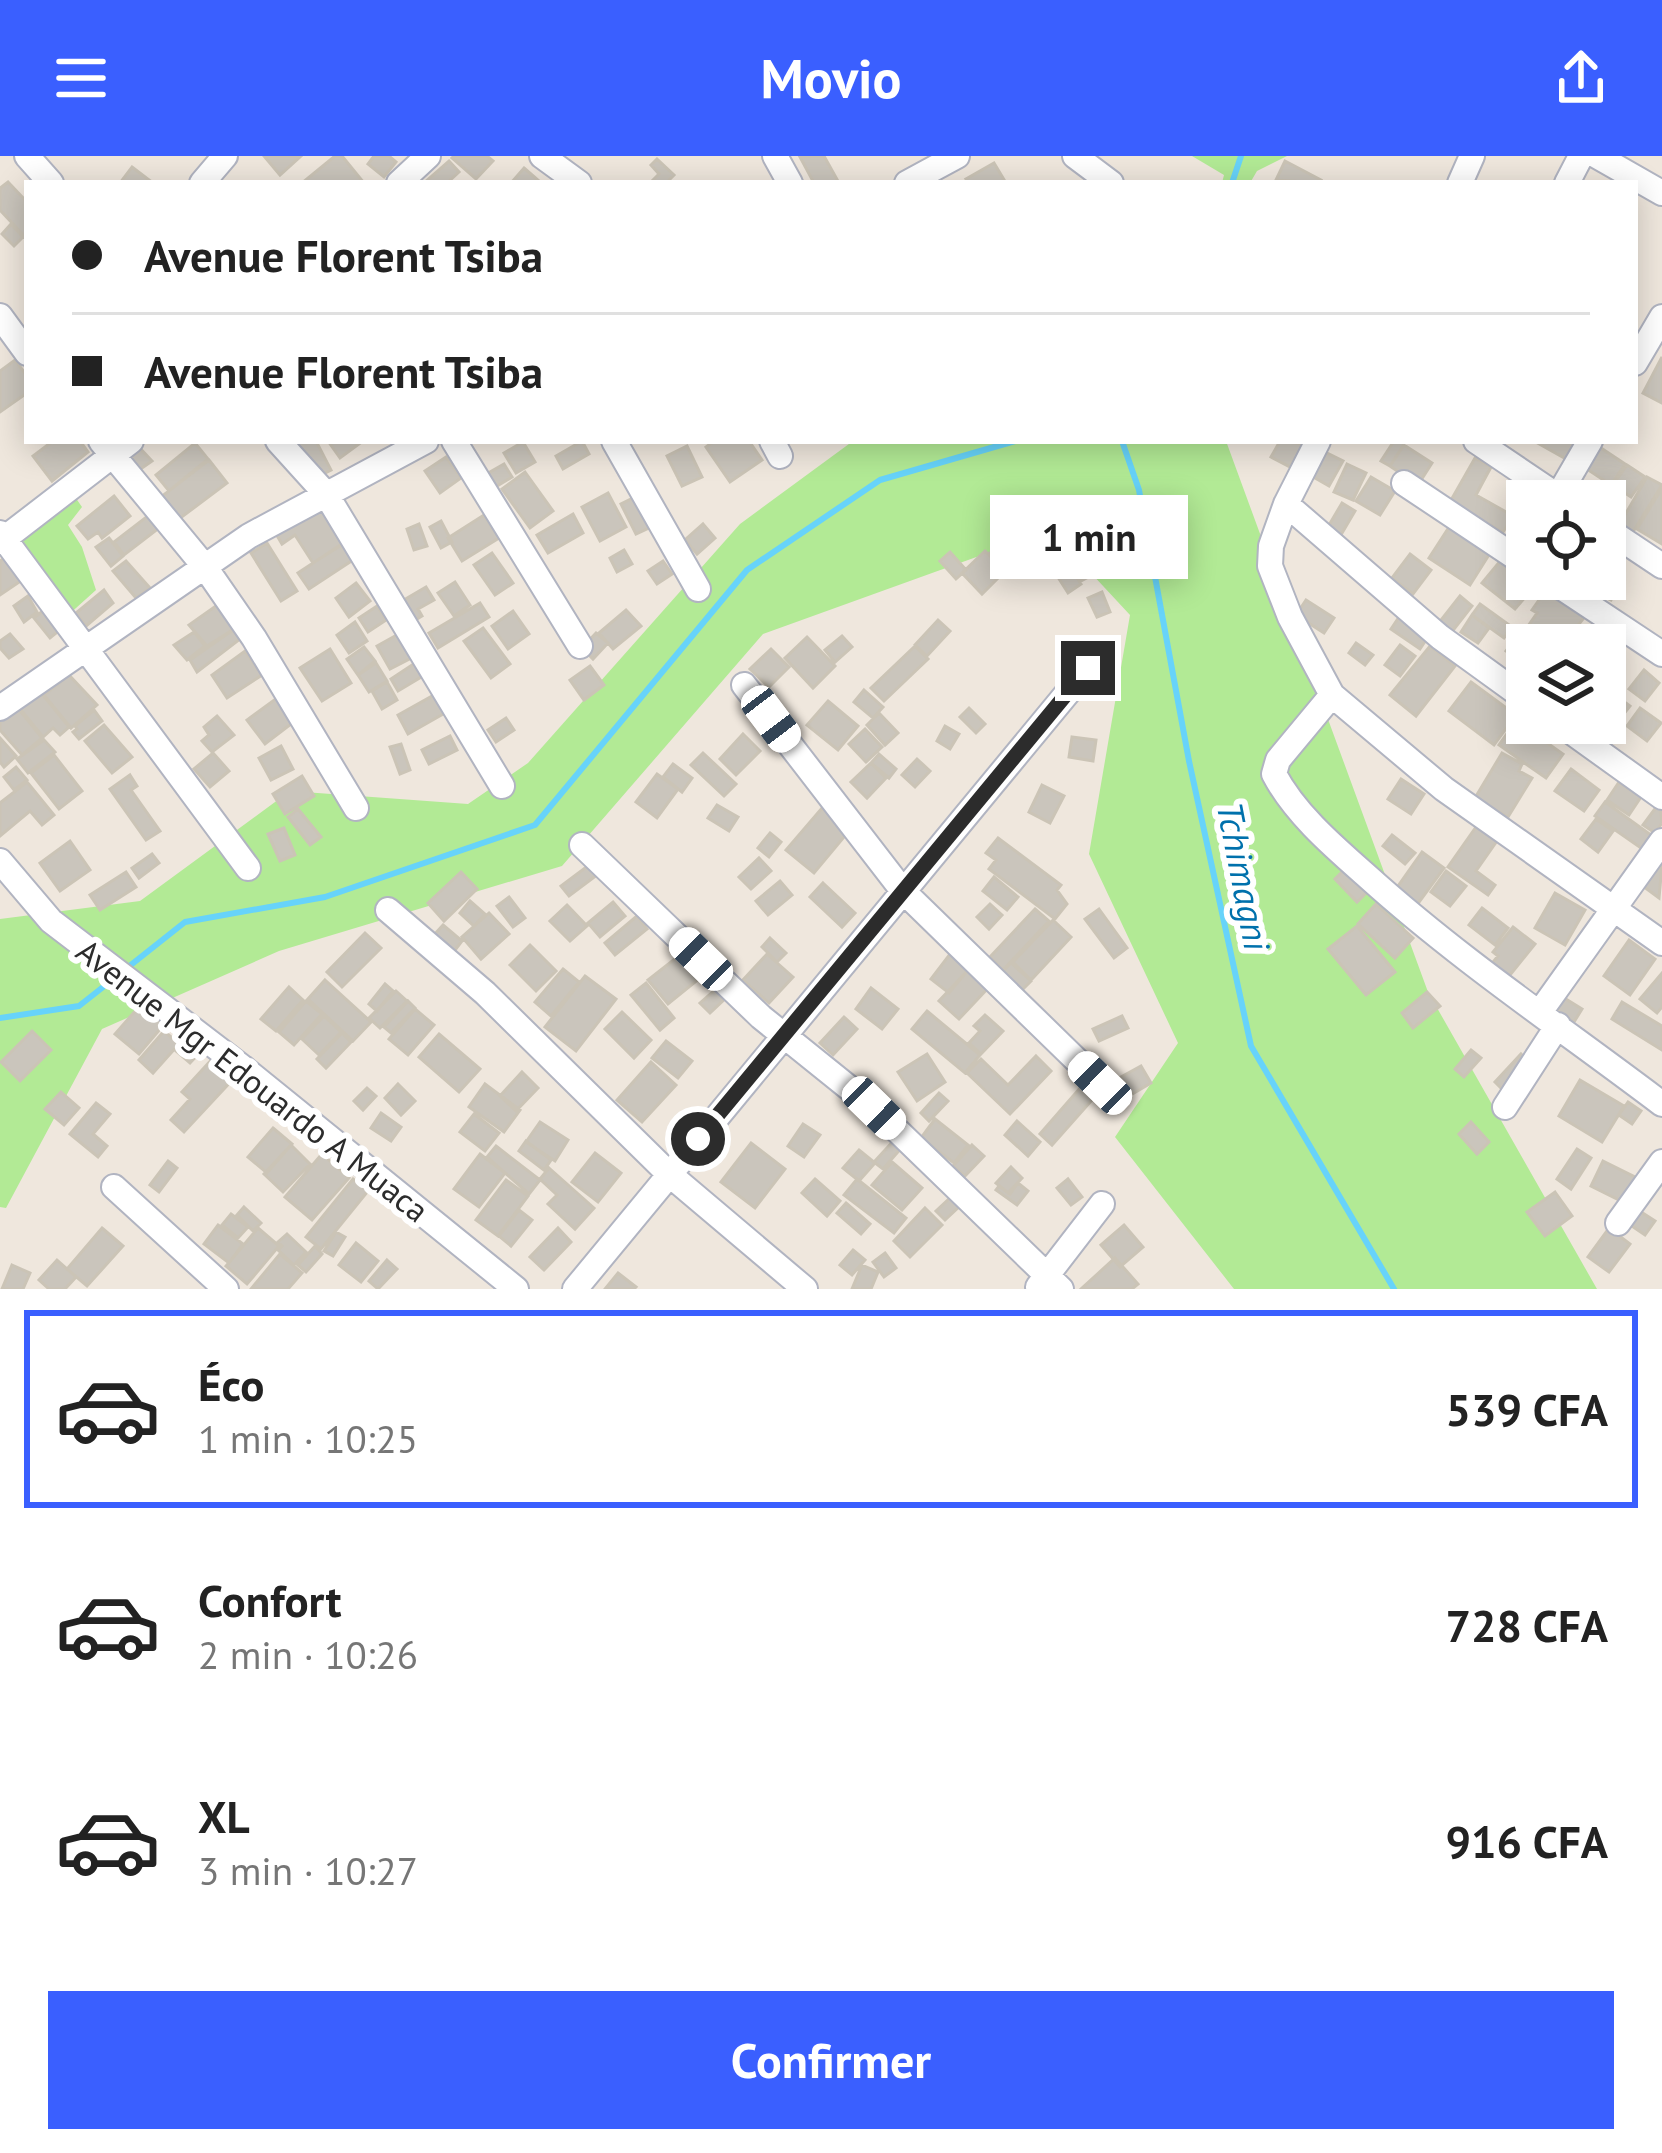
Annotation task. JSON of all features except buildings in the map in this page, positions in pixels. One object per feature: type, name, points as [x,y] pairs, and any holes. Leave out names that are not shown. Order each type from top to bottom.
[{"type":"street","points":[[402,180],[428,156]]},
{"type":"street","points":[[542,156],[575,180]]},
{"type":"street","points":[[936,176],[957,156]]},
{"type":"street","points":[[1075,156],[1107,180]]},
{"type":"street","points":[[1597,156],[1662,193]]},
{"type":"street","points":[[0,316],[24,346]]},
{"type":"street","points":[[1638,358],[1662,317]]},
{"type":"street","points":[[281,444],[326,494],[502,786]]},
{"type":"street","points":[[0,708],[249,536],[419,444]]},
{"type":"street","points":[[456,444],[580,646]]},
{"type":"street","points":[[616,444],[698,589]]},
{"type":"street","points":[[1316,444],[1286,504],[1271,546],[1270,566],[1290,617],[1332,695],[1444,789],[1662,944]]},
{"type":"street","points":[[1480,444],[1534,480]]},
{"type":"street","points":[[1570,480],[1588,444]]},
{"type":"street","points":[[248,868],[2,538],[115,446],[254,638],[356,808]]},
{"type":"street","points":[[1404,483],[1506,551]]},
{"type":"street","points":[[1286,504],[1439,637],[1506,685]]},
{"type":"street","points":[[1626,542],[1662,566]]},
{"type":"street","points":[[1581,600],[1662,654]]},
{"type":"street","points":[[575,1289],[1088,668]]},
{"type":"street","points":[[744,685],[903,891],[1100,1083]]},
{"type":"street","points":[[1332,695],[1278,760],[1274,775],[1281,788],[1333,846],[1429,932],[1662,1104]]},
{"type":"street","points":[[1588,744],[1662,797]]},
{"type":"street","points":[[1505,1107],[1549,1018],[1662,841]]},
{"type":"street","points":[[582,845],[761,1017],[874,1108],[1048,1285],[1102,1204]]},
{"type":"street","name":"Avenue Mgr Edouardo A Muaca","points":[[0,861],[52,920],[516,1289]]},
{"type":"street","points":[[388,910],[485,993],[669,1174],[805,1289]]},
{"type":"street","points":[[1618,1223],[1662,1162]]},
{"type":"street","points":[[114,1187],[226,1289]]},
{"type":"green space","points":[[1192,156],[1287,156],[1257,171],[1252,180],[1223,180],[1224,175]]},
{"type":"green space","points":[[849,444],[1227,444],[1428,992],[1597,1289],[1234,1289],[1115,1137],[1178,1043],[1089,854],[1130,615],[1051,530],[763,634],[562,866],[279,951],[102,1029],[6,1208],[0,1207],[0,919],[140,901],[290,791],[468,804],[528,763],[740,524]]},
{"type":"green space","points":[[73,494],[82,507],[68,525],[82,547],[96,590],[66,617],[11,543]]},
{"type":"waterway","name":"Tchimagni","points":[[1233,180],[1241,156]]},
{"type":"waterway","points":[[127,968],[185,922],[325,897],[535,825],[747,570],[880,480],[1005,444]]},
{"type":"waterway","name":"Tchimagni","points":[[1123,444],[1139,490],[1189,761],[1251,1046],[1394,1289]]},
{"type":"waterway","points":[[0,1018],[79,1006],[112,980]]},
{"type":"route","points":[[698,1139],[1088,668]]}]
